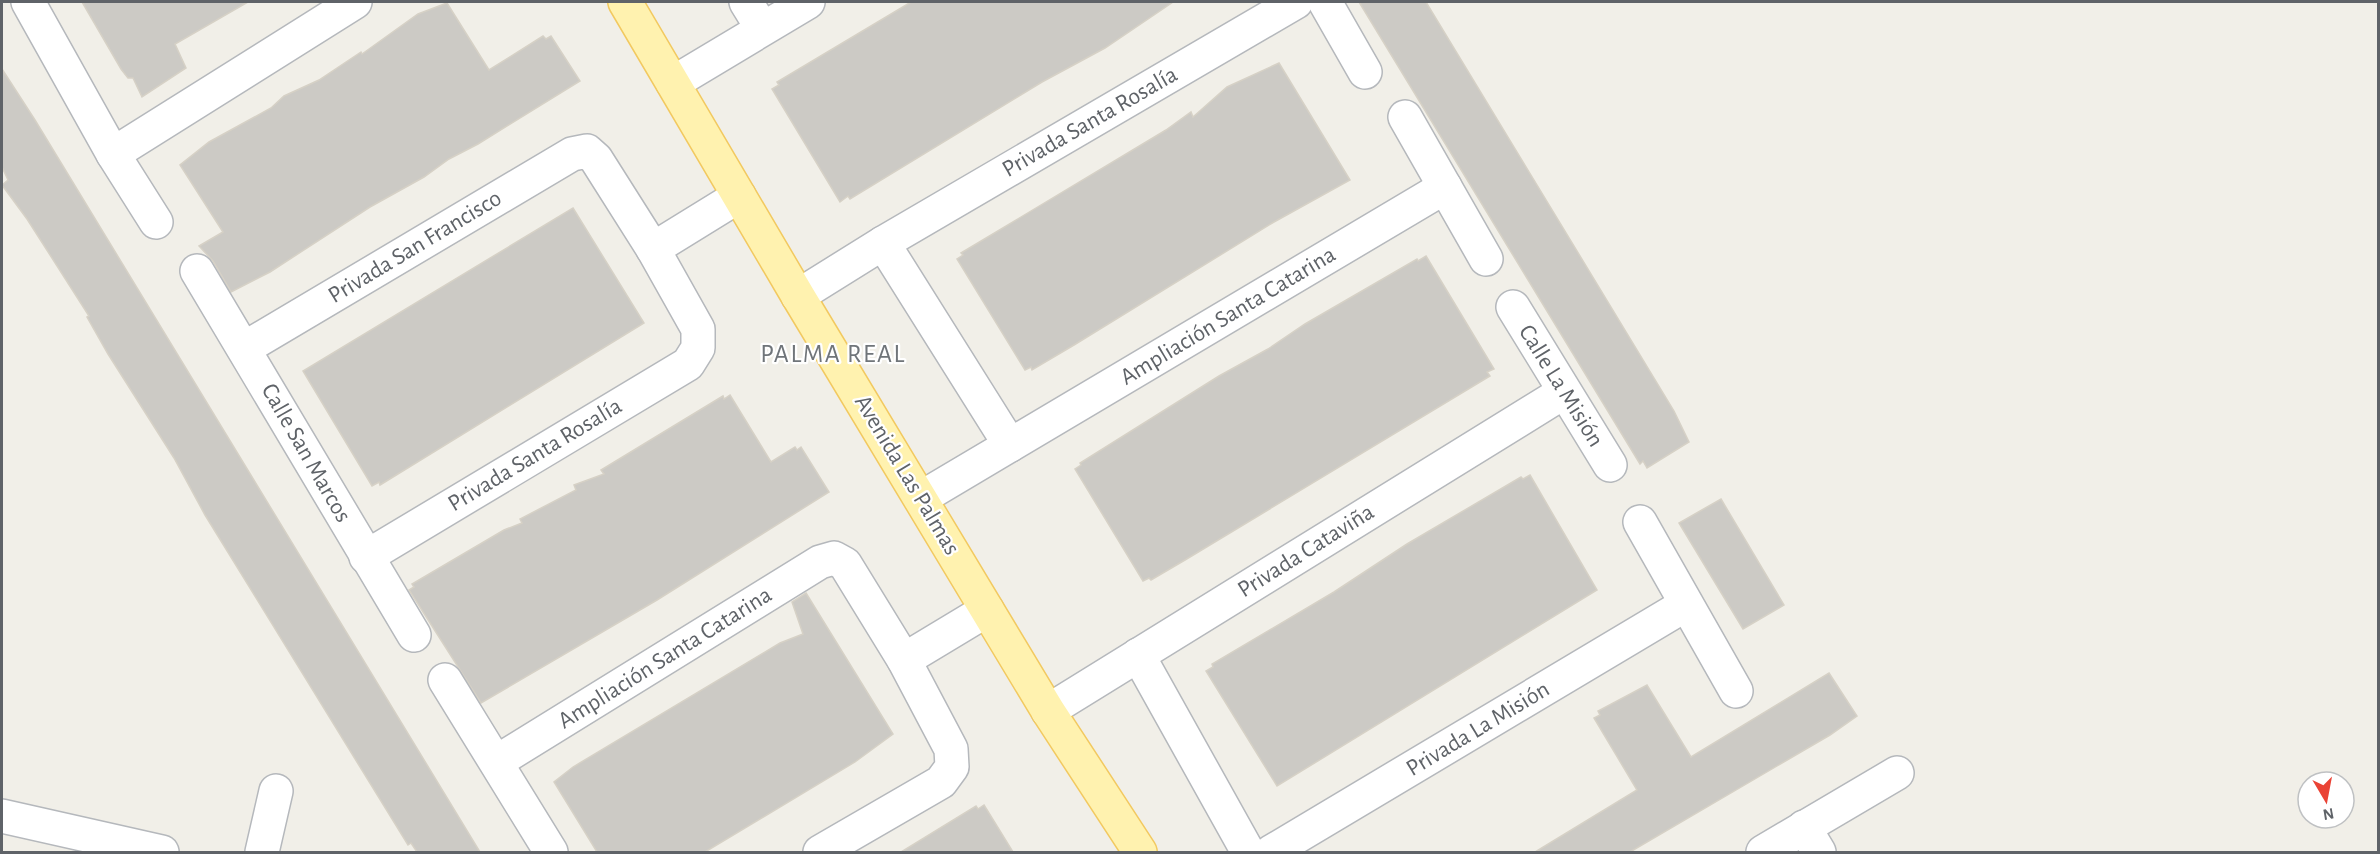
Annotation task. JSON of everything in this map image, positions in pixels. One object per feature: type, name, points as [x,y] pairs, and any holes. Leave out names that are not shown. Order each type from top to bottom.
[{"type":"main road","name":"Avenida Las Palmas","points":[[625,2],[798,296],[1048,711],[1140,852]]},
{"type":"street","points":[[28,2],[113,154],[156,222]]},
{"type":"street","points":[[113,154],[355,2]]},
{"type":"street","points":[[673,82],[754,15],[808,2]]},
{"type":"street","name":"Privada Santa Rosalía","points":[[798,296],[884,243],[1296,2]]},
{"type":"street","points":[[1325,2],[1365,72]]},
{"type":"street","points":[[1405,117],[1486,259]]},
{"type":"street","name":"Privada San Francisco","points":[[245,348],[572,154],[586,152],[596,159],[653,249]]},
{"type":"street","name":"Ampliación Santa Catarina","points":[[921,498],[1445,187]]},
{"type":"street","points":[[653,249],[739,196]]},
{"type":"street","points":[[884,243],[1010,445]]},
{"type":"street","name":"Privada Santa Rosalía","points":[[366,557],[688,364],[698,348],[698,329],[653,249]]},
{"type":"street","name":"Calle San Marcos","points":[[197,272],[245,348],[414,635]]},
{"type":"street","name":"Calle La Misión","points":[[1512,307],[1610,465]]},
{"type":"street","name":"Privada Cataviña","points":[[1048,711],[1564,392]]},
{"type":"street","points":[[1640,522],[1736,690]]},
{"type":"street","name":"Ampliación Santa Catarina","points":[[498,761],[820,562],[834,558],[845,564],[904,660]]},
{"type":"street","name":"Privada La Misión","points":[[1271,852],[1685,604]]},
{"type":"street","points":[[820,852],[941,782],[952,767],[951,749],[904,660],[987,610]]},
{"type":"street","points":[[1138,655],[1248,852]]},
{"type":"street","points":[[445,680],[498,761],[551,852]]},
{"type":"street","points":[[1763,852],[1811,840],[1897,773]]},
{"type":"street","points":[[262,852],[276,791]]},
{"type":"street","points":[[2,816],[162,852]]},
{"type":"building","points":[[82,2],[248,2],[175,44],[186,68],[142,97],[133,78],[128,78],[121,69]]},
{"type":"building","points":[[911,2],[1173,2],[1105,48],[1042,82],[850,199],[848,196],[840,202],[772,89],[779,85],[777,82]]},
{"type":"building","points":[[1359,2],[1426,2],[1674,411],[1689,442],[1647,468],[1643,461],[1640,464]]},
{"type":"building","points":[[447,3],[489,70],[543,36],[546,39],[551,36],[580,81],[478,144],[449,159],[424,177],[370,207],[270,272],[231,292],[213,261],[199,246],[223,232],[180,165],[209,142],[271,108],[284,96],[319,80],[361,52],[362,54],[418,14]]},
{"type":"building","points":[[1279,63],[1350,180],[1274,222],[1032,370],[1031,367],[1025,370],[957,259],[963,255],[961,253],[1166,130],[1191,112],[1193,117],[1227,87]]},
{"type":"building","points":[[2,69],[480,852],[417,852],[411,843],[408,845],[205,515],[174,458],[108,354],[87,317],[89,316],[27,219],[2,185],[8,180],[2,167]]},
{"type":"building","points":[[573,208],[644,323],[380,485],[379,482],[372,486],[303,371]]},
{"type":"building","points":[[1426,256],[1494,369],[1487,372],[1490,376],[1185,560],[1151,580],[1149,578],[1143,581],[1075,469],[1081,465],[1080,463],[1219,376],[1268,349],[1305,324]]},
{"type":"building","points":[[730,395],[771,462],[795,447],[797,450],[801,447],[829,492],[657,600],[481,703],[409,590],[414,587],[412,584],[504,530],[522,523],[520,519],[576,490],[574,485],[604,474],[601,470],[723,396],[724,399]]},
{"type":"building","points":[[1530,475],[1597,590],[1277,786],[1206,671],[1213,667],[1212,664],[1334,592],[1407,544],[1521,477],[1523,479]]},
{"type":"building","points":[[1721,499],[1784,605],[1743,629],[1679,523]]},
{"type":"building","points":[[806,593],[893,734],[855,762],[705,852],[597,852],[554,782],[573,767],[780,643],[803,634],[792,602]]},
{"type":"building","points":[[1829,673],[1857,716],[1830,735],[1630,852],[1535,852],[1637,790],[1594,718],[1600,715],[1598,711],[1647,685],[1691,757]]},
{"type":"building","points":[[984,805],[1013,852],[901,852],[976,806],[978,809]]},
{"type":"district","name":"PALMA REAL","points":[[833,354]]}]
